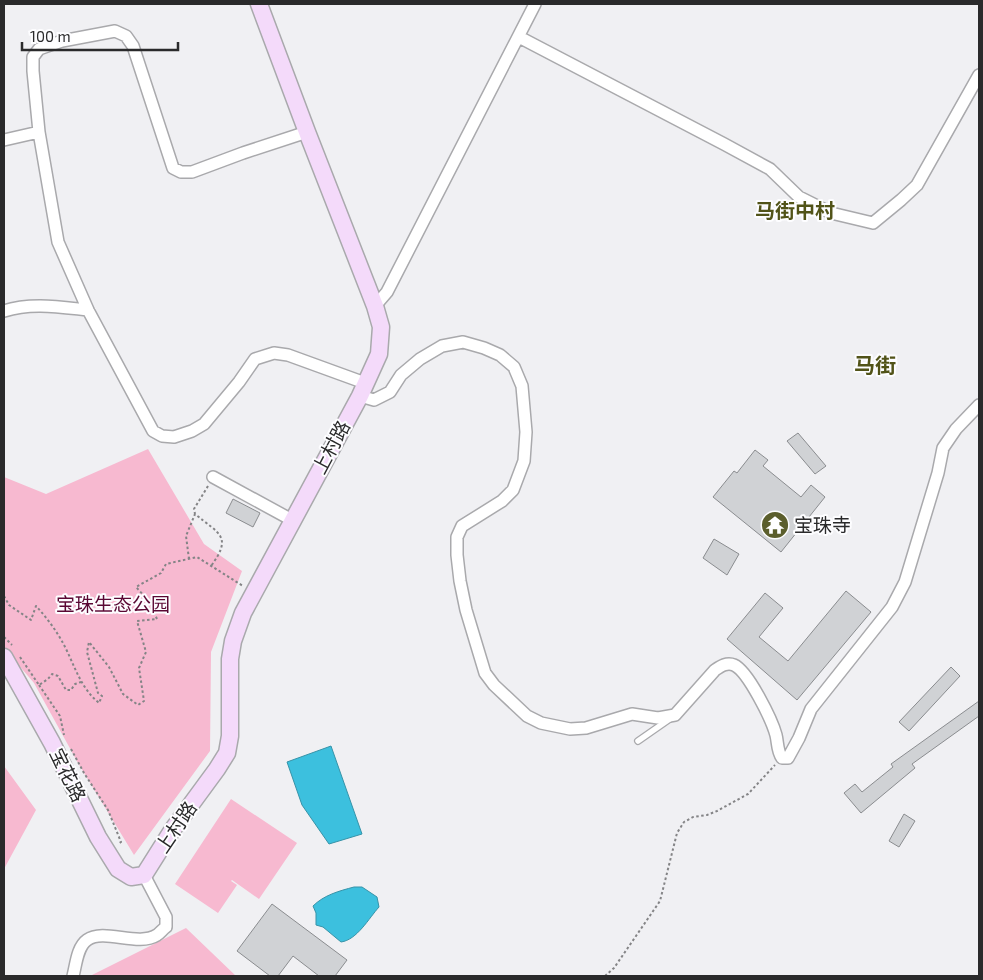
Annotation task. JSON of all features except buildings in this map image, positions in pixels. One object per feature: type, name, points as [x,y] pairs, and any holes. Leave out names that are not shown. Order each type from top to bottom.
[{"type":"street","name":"上村路","points":[[144,875],[172,829],[217,769],[227,752],[230,736],[230,659],[233,641],[242,613],[379,354],[381,327],[375,306],[259,4]]},
{"type":"street","points":[[375,306],[387,292],[535,4]]},
{"type":"street","points":[[307,132],[192,172],[181,172],[173,168],[132,46],[126,36],[115,31],[84,36],[39,49],[34,57],[32,71],[58,242],[88,310],[153,431],[162,436],[174,437],[192,431],[204,424],[239,382],[255,358],[274,353],[288,355],[362,389],[374,400],[390,392],[401,374],[420,359],[442,346],[463,342],[484,348],[500,355],[514,367],[522,386],[526,432],[524,461],[513,490],[502,501],[462,526],[457,537],[458,555],[462,591],[476,648],[485,673],[499,691],[527,716],[541,723],[570,729],[586,728],[632,714],[658,718],[675,715],[715,670],[724,664],[734,665],[748,678],[768,715],[776,735],[779,754],[782,758],[788,758],[811,709],[892,607],[905,582],[938,473],[943,448],[956,429],[979,405]]},
{"type":"street","points":[[519,37],[770,170],[799,197],[831,213],[873,223],[917,185],[979,75]]},
{"type":"street","points":[[4,140],[40,132]]},
{"type":"street","points":[[4,311],[24,306],[88,310]]},
{"type":"street","points":[[213,477],[292,520]]},
{"type":"street","name":"宝花路","points":[[12,654],[52,743],[106,850],[118,869],[131,877],[144,875]]},
{"type":"street","points":[[72,976],[80,948],[87,940],[98,936],[146,939],[157,935],[166,927],[166,917],[144,875]]},
{"type":"lane","points":[[638,741],[675,715]]},
{"type":"path","points":[[189,559],[186,536],[195,514],[194,510],[213,477]]},
{"type":"path","points":[[195,514],[221,538],[223,545],[221,552],[210,566]]},
{"type":"path","points":[[4,596],[9,605],[31,620],[36,606],[48,618],[66,649],[81,682],[99,703],[102,696],[98,693],[87,652],[89,642],[109,667],[123,694],[138,705],[144,701],[139,668],[146,652],[137,621],[157,618],[148,600],[136,587],[160,573],[166,564],[197,557],[237,584],[254,592]]},
{"type":"path","points":[[4,637],[12,654],[39,685],[60,716],[64,737]]},
{"type":"path","points":[[39,685],[52,674],[58,676],[66,690],[71,690],[75,684],[81,682]]},
{"type":"path","points":[[68,744],[108,810],[121,842],[106,850]]},
{"type":"path","points":[[605,976],[614,968],[660,901],[678,833],[684,822],[693,817],[717,811],[748,794],[782,758]]},
{"type":"green space","name":"宝珠生态公园","points":[[148,449],[204,544],[242,571],[211,652],[210,751],[134,855],[78,763],[34,683],[4,648],[4,477],[46,494]]},
{"type":"green space","points":[[4,766],[36,810],[4,869]]},
{"type":"green space","points":[[231,799],[297,843],[259,899],[232,880],[237,885],[218,913],[175,884]]},
{"type":"green space","points":[[186,928],[236,976],[90,976]]},
{"type":"water","points":[[331,746],[362,834],[329,844],[302,805],[287,762]]},
{"type":"water","points":[[354,887],[362,887],[377,897],[379,907],[357,933],[341,942],[323,927],[316,925],[316,913],[313,906],[327,896]]},
{"type":"place","name":"宝珠寺","points":[[775,525]]},
{"type":"district","name":"马街中村","points":[[795,211]]},
{"type":"district","name":"马街","points":[[875,366]]}]
